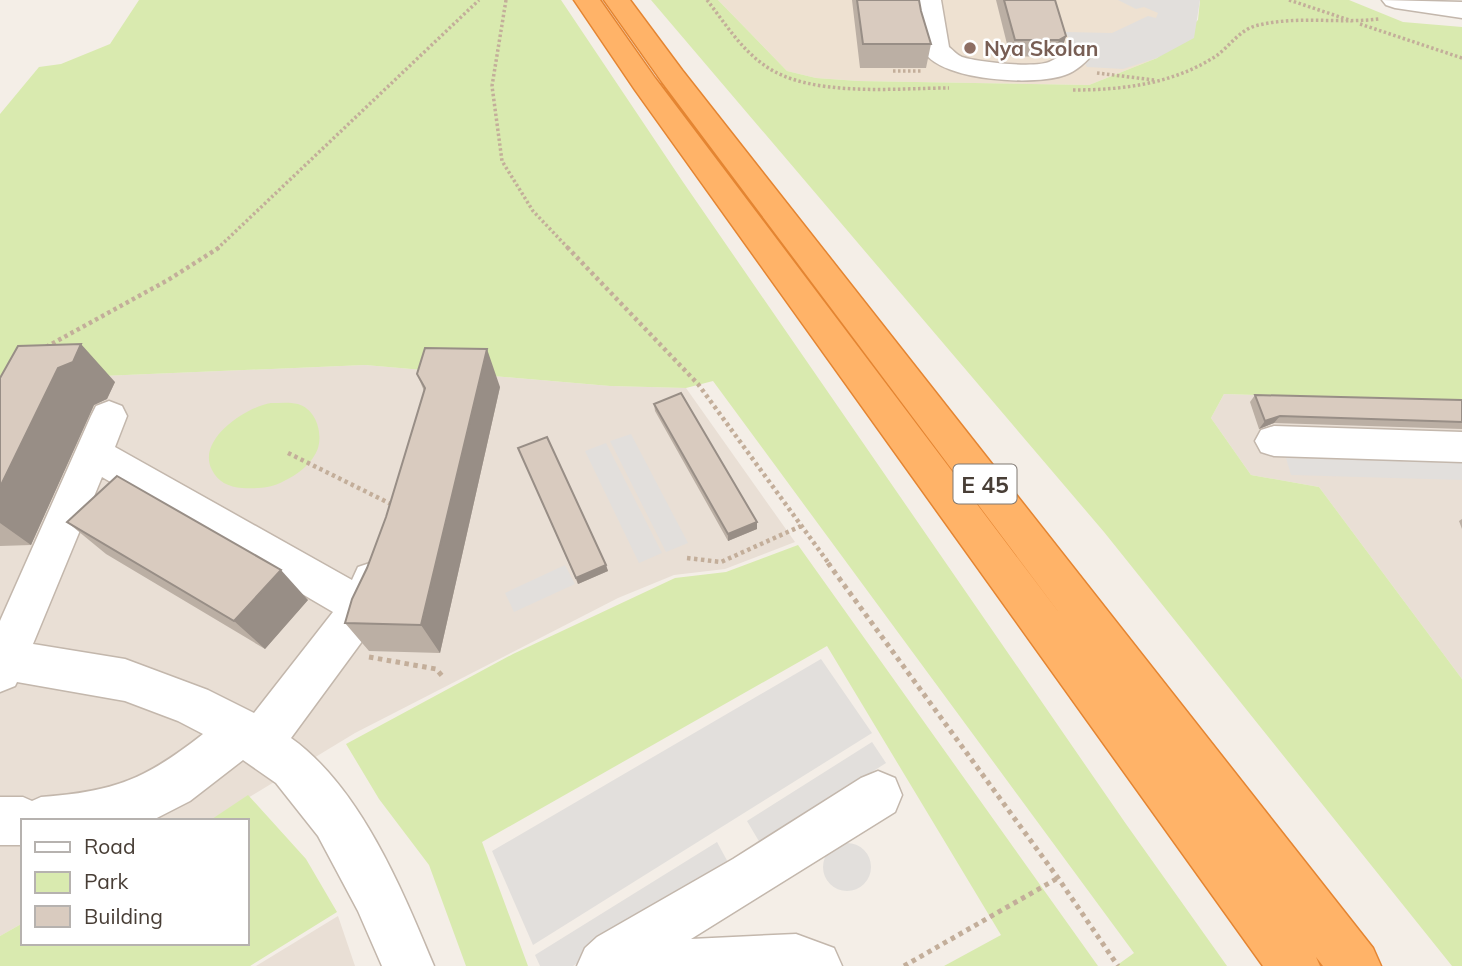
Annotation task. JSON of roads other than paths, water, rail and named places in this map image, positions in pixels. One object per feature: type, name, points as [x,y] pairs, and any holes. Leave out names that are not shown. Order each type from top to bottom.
[{"type":"highway","name":"E 45","points":[[587,0],[645,83],[1294,966]]},
{"type":"highway","name":"E 45","points":[[617,0],[672,76],[1354,966]]},
{"type":"street","points":[[928,0],[936,50],[952,63],[993,71],[1041,72],[1058,68],[1082,52]]},
{"type":"street","points":[[1395,0],[1462,10]]},
{"type":"street","points":[[109,416],[2,663],[125,680],[192,705],[250,737],[292,767],[335,819],[376,892],[408,966]]},
{"type":"street","points":[[1274,441],[1462,447]]},
{"type":"street","points":[[93,453],[362,607]]},
{"type":"street","points":[[85,819],[121,810],[157,795],[250,737],[334,647],[362,607],[396,506]]},
{"type":"street","points":[[603,966],[615,955],[750,876],[878,795]]},
{"type":"street","points":[[0,821],[21,821]]},
{"type":"street","points":[[671,966],[796,960],[816,966]]},
{"type":"place","name":"Nya Skolan","points":[[970,48]]}]
